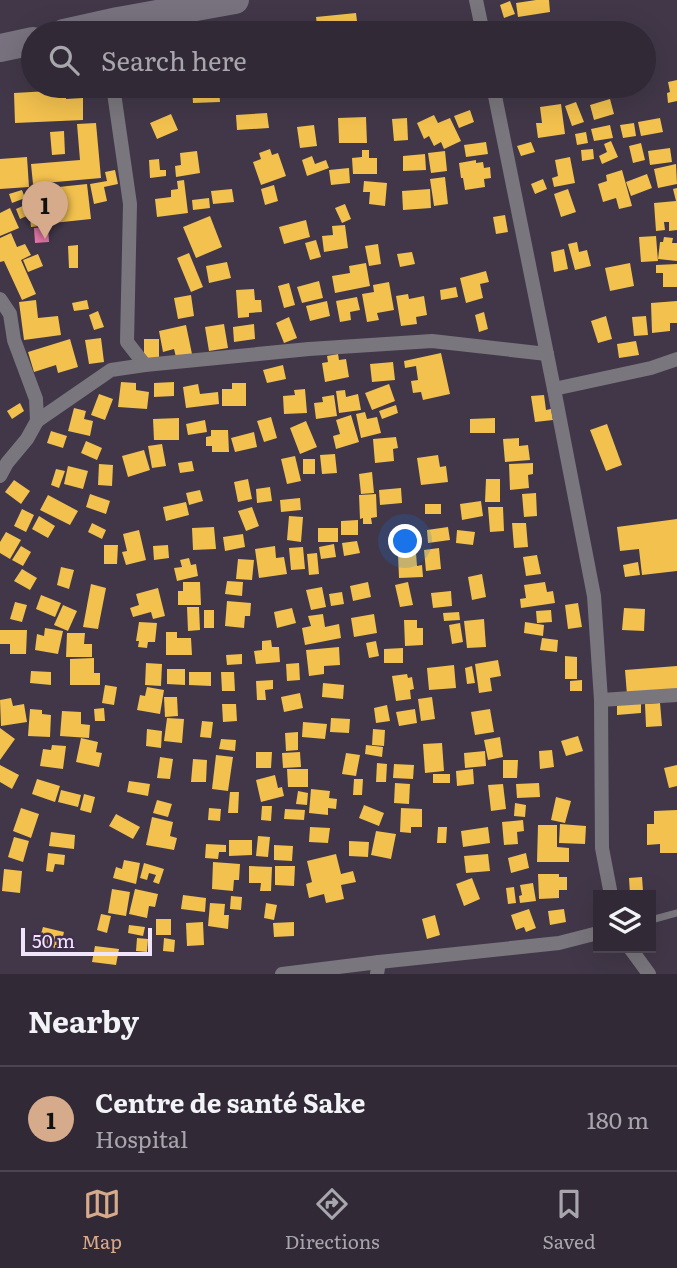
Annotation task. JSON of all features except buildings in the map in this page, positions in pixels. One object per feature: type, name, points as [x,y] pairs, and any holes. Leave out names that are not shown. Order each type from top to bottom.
[{"type":"highway","points":[[136,21],[235,0]]},
{"type":"highway","points":[[0,48],[21,44]]},
{"type":"street","points":[[476,0],[480,21]]},
{"type":"street","points":[[115,98],[130,204],[127,342],[145,365]]},
{"type":"street","points":[[495,98],[594,596],[601,700],[602,848],[610,890]]},
{"type":"street","points":[[0,299],[10,314],[14,340],[36,399],[37,421]]},
{"type":"street","points":[[0,476],[37,421],[111,370],[309,349],[432,341],[547,354]]},
{"type":"street","points":[[554,389],[651,368],[677,359]]},
{"type":"street","points":[[601,700],[677,695]]},
{"type":"street","points":[[282,974],[378,968],[559,943],[593,934]]},
{"type":"street","points":[[634,953],[649,974]]},
{"type":"lane","points":[[656,919],[677,914]]},
{"type":"place","name":"Centre de santé Sake","points":[[45,239]]}]
